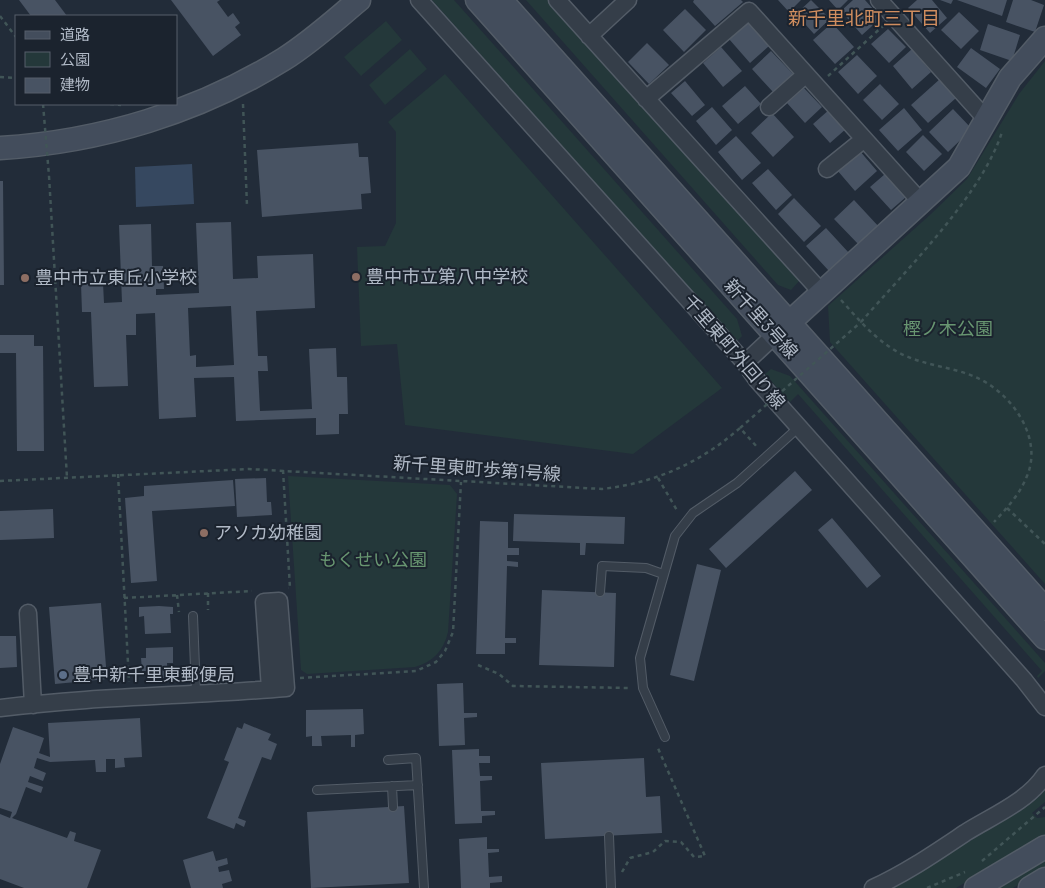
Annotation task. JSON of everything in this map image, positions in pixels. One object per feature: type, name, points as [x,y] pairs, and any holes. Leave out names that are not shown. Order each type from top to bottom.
[{"type":"street","points":[[0,148],[69,140],[114,130],[174,113],[238,84],[285,58],[359,0]]},
{"type":"street","name":"千里東町外回り線","points":[[419,0],[745,362],[757,380],[1024,680],[1045,707]]},
{"type":"street","name":"新千里3号線","points":[[476,0],[1045,609]]},
{"type":"street","name":"新千里3号線","points":[[501,0],[1045,638]]},
{"type":"street","points":[[557,0],[646,99],[830,294]]},
{"type":"street","points":[[589,36],[628,0]]},
{"type":"street","points":[[886,5],[995,125]]},
{"type":"street","points":[[646,99],[749,11],[863,140],[921,202]]},
{"type":"street","points":[[745,362],[783,329],[830,294],[921,202],[959,167],[995,125],[1010,78],[1045,38]]},
{"type":"street","points":[[769,107],[811,81]]},
{"type":"street","points":[[827,169],[863,140]]},
{"type":"street","points":[[28,613],[33,705]]},
{"type":"street","points":[[0,708],[270,689],[274,639]]},
{"type":"street","points":[[873,888],[938,852],[1021,798],[1045,775]]},
{"type":"street","points":[[972,879],[1045,847]]},
{"type":"street","points":[[1030,888],[1045,879]]},
{"type":"lane","points":[[665,737],[643,688],[640,668],[641,650],[675,536],[684,523],[706,503],[737,483],[799,427]]},
{"type":"lane","points":[[600,592],[602,566],[646,568],[663,574]]},
{"type":"lane","points":[[193,616],[196,693]]},
{"type":"lane","points":[[388,760],[416,758],[424,888]]},
{"type":"lane","points":[[317,790],[418,785]]},
{"type":"lane","points":[[392,786],[393,807]]},
{"type":"lane","points":[[609,836],[611,888]]},
{"type":"path","points":[[811,81],[886,5]]},
{"type":"path","points":[[0,16],[15,36]]},
{"type":"path","points":[[0,78],[15,78]]},
{"type":"path","points":[[242,95],[247,206]]},
{"type":"path","points":[[43,105],[67,478]]},
{"type":"path","name":"新千里東町歩第1号線","points":[[0,481],[118,474],[283,470],[591,489],[617,487],[658,478],[708,454],[861,322],[953,214],[979,179],[995,125]]},
{"type":"path","points":[[830,294],[881,341],[898,353],[924,363],[973,376],[999,393],[1020,414],[1028,435],[1030,454],[1028,475],[999,517]]},
{"type":"path","points":[[740,428],[761,452]]},
{"type":"path","points":[[283,470],[290,588],[284,588]]},
{"type":"path","points":[[118,474],[130,698]]},
{"type":"path","points":[[299,678],[416,671],[430,666],[441,657],[453,632],[461,482]]},
{"type":"path","points":[[1007,508],[1045,544]]},
{"type":"path","points":[[124,598],[254,590]]},
{"type":"path","points":[[208,593],[208,610]]},
{"type":"path","points":[[177,595],[179,612]]},
{"type":"path","points":[[478,665],[499,674],[513,686],[632,688]]},
{"type":"path","points":[[979,863],[1045,807]]},
{"type":"path","points":[[927,888],[972,879]]},
{"type":"green space","points":[[432,0],[454,0],[737,319],[742,336],[736,342]]},
{"type":"green space","points":[[526,0],[548,0],[801,279],[791,290],[778,285]]},
{"type":"green space","points":[[386,21],[402,40],[361,76],[344,57]]},
{"type":"green space","points":[[410,49],[427,69],[385,105],[369,85]]},
{"type":"green space","name":"樫ノ木公園","points":[[1045,61],[1045,584],[830,342],[828,306],[931,214],[967,179],[1019,94]]},
{"type":"green space","points":[[445,74],[722,388],[633,454],[405,425],[397,344],[361,346],[357,247],[385,246],[396,223],[396,132],[388,122]]},
{"type":"green space","points":[[771,369],[790,376],[1045,663],[1045,671],[1038,678],[1037,676],[1042,671],[798,394],[790,402],[765,374]]},
{"type":"green space","name":"もくせい公園","points":[[288,476],[450,485],[457,494],[448,632],[441,650],[427,662],[415,667],[307,674],[301,670]]},
{"type":"green space","points":[[1045,790],[1045,802],[1032,813],[1037,818],[1045,817],[1045,835],[956,888],[884,888],[1013,816],[1027,807]]},
{"type":"green space","points":[[1045,857],[1045,868],[1013,888],[995,888]]},
{"type":"water","points":[[192,164],[194,204],[136,207],[135,167]]},
{"type":"building","points":[[19,0],[55,0],[66,15],[30,15]]},
{"type":"building","points":[[171,0],[220,0],[217,2],[228,17],[233,13],[240,23],[235,27],[241,35],[213,56]]},
{"type":"building","points":[[694,0],[741,0],[743,2],[715,26],[693,2]]},
{"type":"building","points":[[778,0],[801,0],[789,12]]},
{"type":"building","points":[[811,0],[830,19],[814,34],[796,14]]},
{"type":"building","points":[[829,0],[848,0],[838,10]]},
{"type":"building","points":[[853,0],[865,0],[881,18],[862,35],[841,11]]},
{"type":"building","points":[[917,0],[932,0],[947,18],[930,33],[908,8]]},
{"type":"building","points":[[940,0],[953,0],[951,4]]},
{"type":"building","points":[[957,0],[1007,0],[1002,16]]},
{"type":"building","points":[[1013,0],[1031,0],[1044,5],[1035,32],[1006,22]]},
{"type":"building","points":[[685,9],[706,30],[684,52],[663,30]]},
{"type":"building","points":[[959,12],[979,31],[961,49],[941,30]]},
{"type":"building","points":[[749,22],[769,46],[750,63],[729,39]]},
{"type":"building","points":[[832,23],[854,47],[835,64],[813,40]]},
{"type":"building","points":[[988,24],[1020,35],[1012,61],[980,50]]},
{"type":"building","points":[[888,29],[906,47],[889,63],[871,44]]},
{"type":"building","points":[[647,43],[669,65],[649,84],[628,62]]},
{"type":"building","points":[[721,47],[742,71],[723,87],[703,63]]},
{"type":"building","points":[[971,48],[1000,69],[986,88],[957,67]]},
{"type":"building","points":[[912,49],[931,72],[912,89],[893,66]]},
{"type":"building","points":[[771,51],[793,74],[773,92],[752,69]]},
{"type":"building","points":[[857,55],[877,76],[858,94],[838,72]]},
{"type":"building","points":[[940,79],[956,98],[928,123],[911,105]]},
{"type":"building","points":[[685,81],[705,105],[692,116],[671,93]]},
{"type":"building","points":[[880,84],[899,104],[882,120],[863,100]]},
{"type":"building","points":[[745,86],[761,104],[738,124],[722,106]]},
{"type":"building","points":[[804,88],[822,107],[805,123],[787,103]]},
{"type":"building","points":[[712,107],[732,130],[716,145],[696,121]]},
{"type":"building","points":[[904,108],[922,130],[898,151],[879,130]]},
{"type":"building","points":[[830,109],[847,128],[830,143],[813,124]]},
{"type":"building","points":[[953,109],[972,129],[948,152],[929,132]]},
{"type":"building","points":[[772,113],[794,137],[773,157],[751,133]]},
{"type":"building","points":[[923,135],[942,154],[924,171],[906,152]]},
{"type":"building","points":[[736,136],[761,163],[742,180],[718,152]]},
{"type":"building","points":[[358,143],[359,157],[368,157],[371,193],[361,194],[362,209],[262,217],[257,150]]},
{"type":"building","points":[[859,150],[877,171],[855,191],[837,170]]},
{"type":"building","points":[[768,169],[792,195],[776,210],[752,183]]},
{"type":"building","points":[[885,174],[906,197],[891,210],[870,187]]},
{"type":"building","points":[[0,181],[3,181],[4,285],[0,285]]},
{"type":"building","points":[[794,198],[821,226],[804,242],[778,214]]},
{"type":"building","points":[[854,200],[880,228],[860,246],[834,219]]},
{"type":"building","points":[[231,222],[233,279],[258,278],[257,256],[313,254],[315,308],[256,311],[258,356],[267,356],[268,371],[258,371],[260,411],[312,409],[309,349],[336,348],[337,377],[347,377],[348,414],[339,414],[339,434],[316,435],[316,418],[236,421],[234,377],[194,378],[196,417],[159,419],[155,313],[136,314],[136,335],[126,335],[128,386],[94,387],[91,312],[82,312],[81,284],[103,283],[104,303],[122,302],[119,225],[151,224],[152,266],[163,266],[164,289],[156,289],[156,295],[199,293],[196,223]],"holes":[[[231,306],[234,365],[196,367],[196,355],[190,356],[188,308]]]},
{"type":"building","points":[[826,228],[849,253],[829,271],[806,246]]},
{"type":"building","points":[[0,335],[34,335],[34,346],[43,346],[44,451],[17,451],[16,353],[0,353]]},
{"type":"building","points":[[795,471],[812,490],[726,568],[709,549]]},
{"type":"building","points":[[266,478],[267,502],[271,502],[272,515],[237,517],[235,479]]},
{"type":"building","points":[[233,480],[235,506],[152,511],[157,581],[131,583],[125,498],[144,496],[144,486]]},
{"type":"building","points":[[53,509],[54,538],[0,540],[0,511]]},
{"type":"building","points":[[514,514],[625,517],[624,544],[586,543],[585,555],[580,555],[580,543],[513,541]]},
{"type":"building","points":[[832,518],[881,576],[867,588],[818,530]]},
{"type":"building","points":[[480,521],[508,522],[508,548],[519,548],[519,555],[507,555],[507,561],[518,562],[518,567],[507,566],[505,638],[516,638],[516,643],[505,643],[505,654],[476,654]]},
{"type":"building","points":[[697,564],[721,570],[694,681],[670,675]]},
{"type":"building","points":[[542,590],[616,593],[614,667],[539,665]]},
{"type":"building","points":[[101,603],[107,679],[55,684],[49,607]]},
{"type":"building","points":[[139,607],[173,607],[173,614],[170,614],[171,633],[145,634],[144,616],[139,617]]},
{"type":"building","points":[[0,636],[16,636],[17,667],[0,668]]},
{"type":"building","points":[[173,647],[173,663],[167,663],[168,678],[149,679],[149,671],[142,671],[141,658],[146,658],[146,648]]},
{"type":"building","points":[[463,683],[464,713],[477,713],[477,717],[464,718],[465,745],[439,746],[437,684]]},
{"type":"building","points":[[363,709],[364,734],[355,735],[355,747],[351,747],[351,735],[321,736],[322,746],[312,746],[312,736],[306,737],[306,710]]},
{"type":"building","points":[[140,718],[142,757],[124,758],[125,767],[115,768],[115,759],[106,759],[106,772],[96,772],[95,760],[50,762],[37,758],[34,768],[46,773],[43,781],[30,776],[28,782],[43,787],[41,793],[26,787],[16,814],[12,818],[67,838],[70,831],[76,833],[74,841],[101,850],[87,888],[24,888],[0,879],[0,814],[10,818],[12,812],[0,808],[0,764],[13,727],[44,738],[39,753],[50,757],[48,723]]},
{"type":"building","points":[[244,723],[271,734],[268,740],[277,744],[271,760],[262,757],[238,818],[246,821],[244,827],[236,823],[234,829],[207,818],[229,762],[224,760],[237,727],[242,729]]},
{"type":"building","points":[[479,749],[479,756],[490,756],[490,763],[479,763],[480,776],[492,776],[492,780],[480,781],[481,811],[495,811],[495,815],[482,816],[482,823],[455,824],[452,750]]},
{"type":"building","points":[[644,758],[646,797],[660,796],[662,833],[545,839],[541,763]]},
{"type":"building","points":[[404,806],[409,883],[311,888],[307,812]]},
{"type":"building","points":[[487,837],[487,849],[499,849],[499,852],[488,853],[489,877],[502,876],[502,882],[490,883],[490,888],[461,888],[459,839]]},
{"type":"building","points":[[213,851],[216,861],[227,858],[228,864],[218,867],[219,872],[229,870],[232,881],[222,884],[223,888],[191,888],[183,860]]},
{"type":"place","name":"豊中市立第八中学校","points":[[356,277]]},
{"type":"place","name":"豊中市立東丘小学校","points":[[25,278]]},
{"type":"place","name":"アソカ幼稚園","points":[[204,533]]},
{"type":"place","name":"豊中新千里東郵便局","points":[[63,675]]},
{"type":"district","name":"新千里北町三丁目","points":[[864,18]]}]
